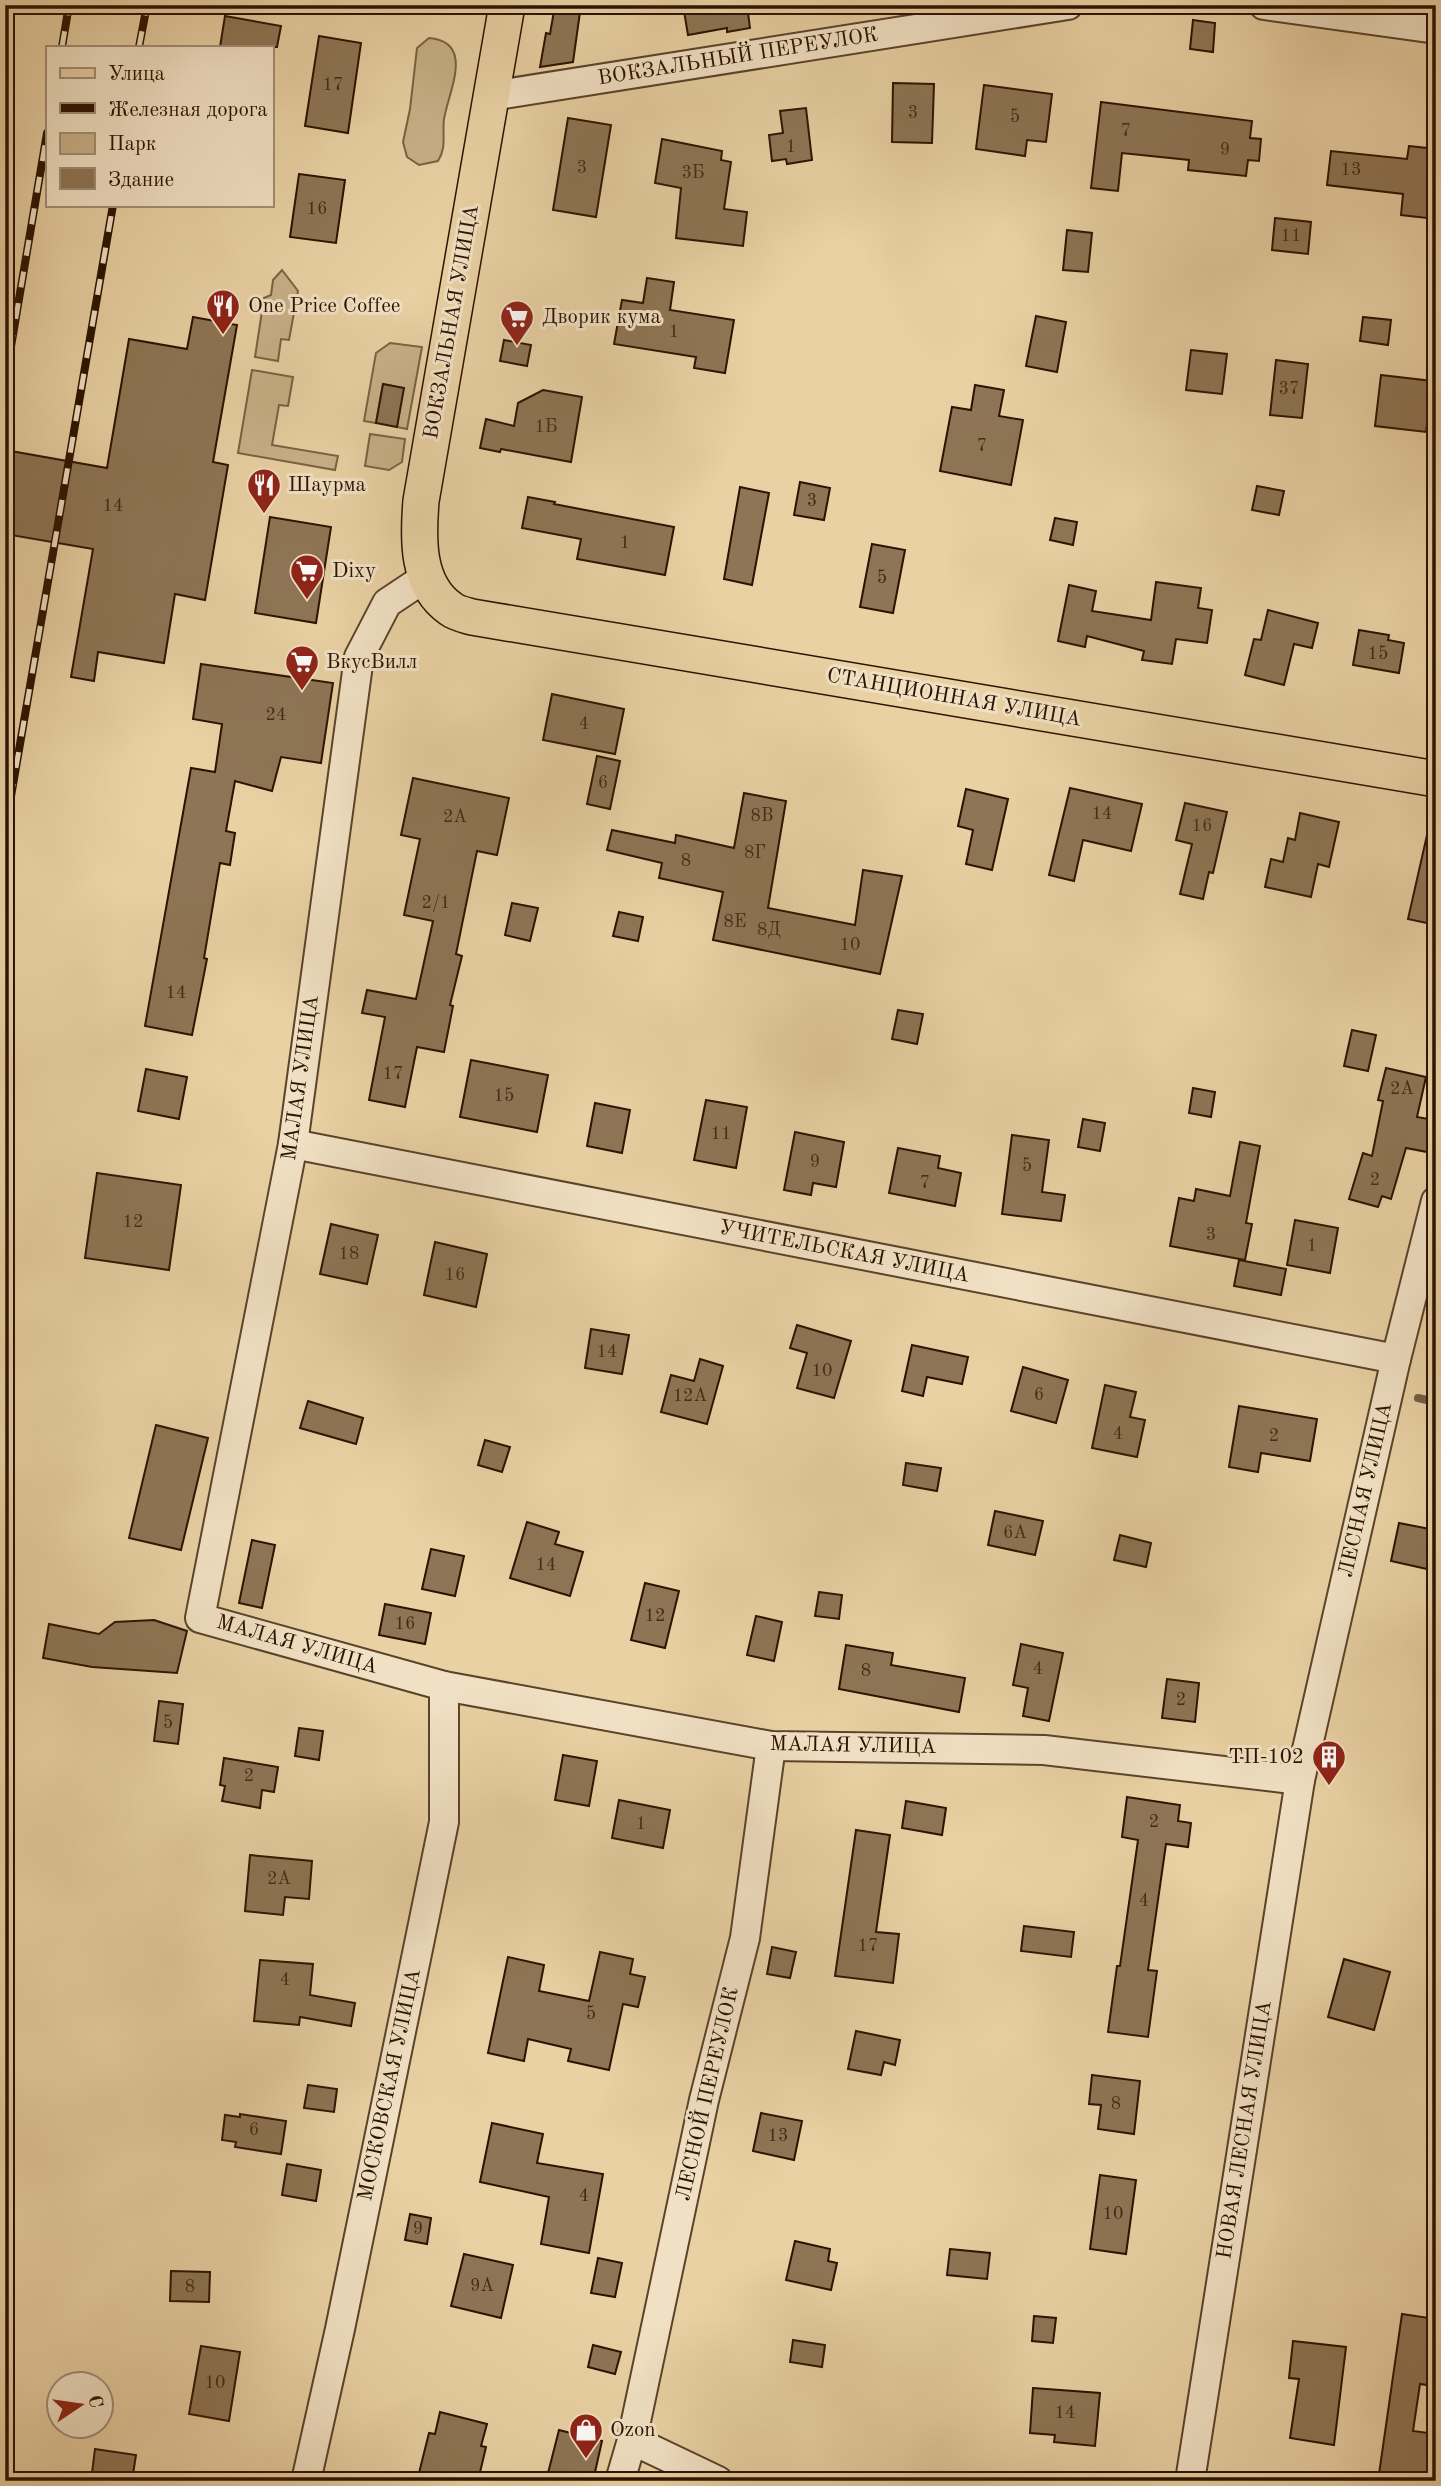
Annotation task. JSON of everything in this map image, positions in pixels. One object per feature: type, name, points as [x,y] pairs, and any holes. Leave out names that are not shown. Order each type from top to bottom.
[{"type":"main road","name":"ВОКЗАЛЬНАЯ УЛИЦА","points":[[471,617],[451,609],[437,595],[426,577],[418,538],[421,501],[508,5]]},
{"type":"main road","name":"СТАНЦИОННАЯ УЛИЦА","points":[[471,617],[1436,779]]},
{"type":"street","name":"ВОКЗАЛЬНЫЙ ПЕРЕУЛОК","points":[[491,96],[1068,5]]},
{"type":"street","points":[[1264,5],[1436,29]]},
{"type":"street","name":"МАЛАЯ УЛИЦА","points":[[426,577],[387,603],[359,657],[293,1144],[200,1618],[444,1686],[771,1746],[1044,1750],[1300,1780]]},
{"type":"street","name":"УЧИТЕЛЬСКАЯ УЛИЦА","points":[[293,1144],[1396,1359]]},
{"type":"street","name":"ЛЕСНАЯ УЛИЦА","points":[[1300,1780],[1396,1359],[1436,1202]]},
{"type":"street","name":"МОСКОВСКАЯ УЛИЦА","points":[[306,2481],[340,2329],[444,1822],[444,1686]]},
{"type":"street","name":"ЛЕСНОЙ ПЕРЕУЛОК","points":[[620,2481],[632,2440],[704,2100],[745,1938],[771,1746]]},
{"type":"street","name":"НОВАЯ ЛЕСНАЯ УЛИЦА","points":[[1190,2481],[1300,1780]]},
{"type":"street","points":[[632,2440],[718,2481]]},
{"type":"green space","points":[[429,38],[443,41],[451,48],[456,69],[444,119],[441,156],[438,161],[419,165],[407,157],[403,142],[417,48]]},
{"type":"green space","points":[[282,270],[298,291],[289,340],[281,339],[278,361],[255,357],[264,298],[271,295],[273,280]]},
{"type":"green space","points":[[390,343],[422,347],[407,429],[397,427],[403,388],[383,384],[376,423],[364,421],[376,353]]},
{"type":"green space","points":[[252,370],[293,377],[288,406],[279,405],[272,445],[338,456],[335,470],[238,453]]},
{"type":"green space","points":[[370,434],[405,439],[402,462],[389,470],[365,466]]},
{"type":"building","points":[[555,5],[581,5],[573,62],[540,67],[546,33],[550,34]]},
{"type":"building","points":[[683,5],[747,5],[750,28],[727,32],[727,28],[688,35]]},
{"type":"building","points":[[225,16],[281,26],[277,47],[220,46]]},
{"type":"building","points":[[1193,20],[1215,23],[1213,52],[1190,49]]},
{"type":"building","points":[[319,36],[361,43],[348,133],[305,126]]},
{"type":"building","points":[[893,83],[934,84],[932,143],[892,142]]},
{"type":"building","points":[[984,85],[1052,94],[1046,142],[1027,140],[1025,156],[976,149]]},
{"type":"building","points":[[1101,102],[1252,121],[1250,138],[1261,139],[1259,161],[1248,160],[1246,176],[1188,170],[1189,160],[1122,153],[1118,191],[1091,188]]},
{"type":"building","points":[[806,108],[812,160],[787,164],[786,159],[772,161],[769,135],[783,133],[780,111]]},
{"type":"building","points":[[568,118],[611,125],[596,217],[553,210]]},
{"type":"building","points":[[662,139],[722,151],[721,160],[731,162],[724,209],[747,212],[743,246],[676,238],[681,188],[655,183]]},
{"type":"building","points":[[1409,146],[1436,149],[1436,219],[1401,215],[1403,194],[1327,185],[1331,151],[1407,159]]},
{"type":"building","points":[[299,174],[345,180],[336,243],[290,237]]},
{"type":"building","points":[[1275,218],[1311,222],[1308,254],[1272,250]]},
{"type":"building","points":[[1067,230],[1092,233],[1088,272],[1063,270]]},
{"type":"building","points":[[647,278],[674,282],[670,310],[734,320],[725,373],[694,368],[696,357],[614,344],[622,300],[643,303]]},
{"type":"building","points":[[1036,316],[1066,322],[1057,372],[1026,366]]},
{"type":"building","points":[[193,317],[237,325],[213,462],[228,465],[205,600],[175,594],[164,663],[98,652],[94,681],[71,677],[93,549],[5,534],[5,450],[107,468],[129,339],[187,349]]},
{"type":"building","points":[[1363,317],[1391,320],[1388,345],[1360,341]]},
{"type":"building","points":[[504,340],[531,345],[527,366],[500,361]]},
{"type":"building","points":[[1191,350],[1227,354],[1222,394],[1186,390]]},
{"type":"building","points":[[1276,360],[1308,364],[1302,418],[1270,415]]},
{"type":"building","points":[[1381,375],[1432,381],[1426,432],[1375,426]]},
{"type":"building","points":[[383,384],[404,388],[397,427],[376,423]]},
{"type":"building","points":[[975,385],[1004,390],[999,416],[1023,420],[1011,485],[940,471],[952,407],[971,410]]},
{"type":"building","points":[[543,390],[582,397],[571,462],[501,449],[500,452],[480,448],[486,419],[514,426],[518,403]]},
{"type":"building","points":[[800,482],[830,488],[824,520],[794,515]]},
{"type":"building","points":[[1257,486],[1284,491],[1279,515],[1252,510]]},
{"type":"building","points":[[740,487],[769,493],[752,585],[724,579]]},
{"type":"building","points":[[528,497],[674,527],[665,575],[577,559],[581,539],[522,528]]},
{"type":"building","points":[[270,517],[331,527],[316,623],[255,613]]},
{"type":"building","points":[[1055,518],[1077,522],[1073,545],[1050,540]]},
{"type":"building","points":[[872,544],[905,550],[893,613],[860,607]]},
{"type":"building","points":[[1156,582],[1201,588],[1198,608],[1212,610],[1207,643],[1176,639],[1172,664],[1142,660],[1144,651],[1087,636],[1085,647],[1058,641],[1069,585],[1096,591],[1092,611],[1151,620]]},
{"type":"building","points":[[1268,610],[1318,623],[1312,648],[1294,644],[1284,685],[1245,675],[1254,639],[1261,640]]},
{"type":"building","points":[[1359,630],[1389,635],[1388,640],[1404,643],[1399,673],[1353,665]]},
{"type":"building","points":[[201,664],[333,683],[321,763],[281,757],[272,791],[235,781],[226,831],[235,833],[230,865],[220,863],[204,958],[207,959],[192,1035],[145,1026],[191,768],[215,772],[222,724],[193,719]]},
{"type":"building","points":[[552,694],[624,709],[615,754],[543,740]]},
{"type":"building","points":[[597,756],[620,761],[610,809],[587,804]]},
{"type":"building","points":[[413,778],[509,798],[497,855],[477,851],[456,954],[462,956],[450,1005],[453,1006],[444,1052],[417,1047],[405,1107],[369,1100],[385,1017],[362,1013],[367,990],[416,999],[433,921],[404,915],[420,839],[401,835]]},
{"type":"building","points":[[1070,788],[1142,804],[1131,851],[1083,840],[1074,881],[1049,875]]},
{"type":"building","points":[[966,789],[1008,799],[992,870],[966,864],[973,830],[958,826]]},
{"type":"building","points":[[744,793],[786,801],[768,908],[855,925],[863,870],[902,876],[880,974],[713,940],[723,892],[659,878],[662,863],[607,850],[612,830],[675,843],[676,835],[734,848]]},
{"type":"building","points":[[1185,803],[1227,812],[1213,873],[1209,872],[1203,899],[1180,894],[1192,844],[1176,840]]},
{"type":"building","points":[[1300,813],[1339,822],[1329,867],[1318,864],[1311,897],[1265,887],[1271,859],[1283,862],[1288,838],[1295,840]]},
{"type":"building","points":[[1427,835],[1436,836],[1436,925],[1408,919]]},
{"type":"building","points":[[512,903],[538,908],[530,941],[505,935]]},
{"type":"building","points":[[619,912],[643,917],[638,941],[613,936]]},
{"type":"building","points":[[898,1010],[923,1014],[917,1044],[892,1039]]},
{"type":"building","points":[[1352,1030],[1376,1035],[1368,1071],[1344,1066]]},
{"type":"building","points":[[471,1060],[548,1075],[537,1132],[460,1117]]},
{"type":"building","points":[[1386,1068],[1426,1077],[1417,1117],[1434,1120],[1427,1152],[1406,1148],[1391,1199],[1382,1196],[1378,1207],[1349,1199],[1363,1153],[1372,1156],[1383,1101],[1378,1100]]},
{"type":"building","points":[[146,1069],[187,1077],[179,1119],[138,1111]]},
{"type":"building","points":[[1193,1088],[1215,1092],[1211,1117],[1189,1113]]},
{"type":"building","points":[[706,1100],[747,1107],[736,1168],[694,1160]]},
{"type":"building","points":[[595,1103],[630,1110],[622,1153],[587,1146]]},
{"type":"building","points":[[1083,1119],[1105,1123],[1100,1151],[1078,1147]]},
{"type":"building","points":[[795,1132],[844,1142],[836,1187],[813,1183],[811,1195],[784,1190]]},
{"type":"building","points":[[1012,1135],[1049,1140],[1042,1192],[1065,1195],[1061,1221],[1002,1214]]},
{"type":"building","points":[[1240,1142],[1260,1146],[1246,1223],[1252,1224],[1245,1260],[1170,1246],[1179,1198],[1194,1201],[1196,1189],[1230,1196]]},
{"type":"building","points":[[898,1148],[940,1156],[938,1168],[961,1173],[955,1206],[889,1193]]},
{"type":"building","points":[[97,1173],[181,1185],[169,1270],[85,1258]]},
{"type":"building","points":[[1295,1220],[1338,1228],[1330,1273],[1287,1265]]},
{"type":"building","points":[[331,1224],[378,1235],[367,1284],[320,1274]]},
{"type":"building","points":[[435,1242],[487,1254],[476,1307],[424,1295]]},
{"type":"building","points":[[1239,1260],[1286,1269],[1281,1295],[1234,1286]]},
{"type":"building","points":[[797,1325],[851,1341],[834,1398],[797,1388],[807,1353],[790,1348]]},
{"type":"building","points":[[591,1329],[629,1335],[622,1374],[585,1368]]},
{"type":"building","points":[[912,1345],[968,1357],[962,1384],[927,1377],[923,1396],[902,1391]]},
{"type":"building","points":[[700,1359],[723,1366],[707,1424],[661,1412],[671,1375],[694,1381]]},
{"type":"building","points":[[1023,1367],[1068,1380],[1056,1423],[1011,1411]]},
{"type":"building","points":[[1105,1385],[1136,1392],[1130,1417],[1145,1420],[1137,1457],[1092,1448]]},
{"type":"building","points":[[308,1401],[363,1418],[356,1444],[300,1428]]},
{"type":"building","points":[[1239,1406],[1317,1419],[1310,1461],[1261,1453],[1258,1472],[1229,1467]]},
{"type":"building","points":[[156,1425],[208,1438],[181,1550],[129,1538]]},
{"type":"building","points":[[485,1440],[510,1447],[502,1472],[478,1465]]},
{"type":"building","points":[[906,1463],[941,1468],[937,1491],[903,1485]]},
{"type":"building","points":[[995,1511],[1043,1521],[1035,1555],[988,1545]]},
{"type":"building","points":[[527,1522],[559,1532],[555,1544],[583,1552],[570,1596],[510,1578]]},
{"type":"building","points":[[1399,1523],[1435,1530],[1427,1569],[1391,1561]]},
{"type":"building","points":[[1120,1535],[1151,1543],[1146,1567],[1114,1560]]},
{"type":"building","points":[[252,1540],[275,1545],[262,1608],[239,1603]]},
{"type":"building","points":[[431,1549],[464,1556],[455,1596],[422,1589]]},
{"type":"building","points":[[645,1583],[679,1591],[665,1648],[631,1640]]},
{"type":"building","points":[[819,1592],[842,1595],[839,1619],[815,1616]]},
{"type":"building","points":[[385,1604],[431,1613],[425,1644],[379,1635]]},
{"type":"building","points":[[756,1616],[782,1622],[774,1661],[747,1655]]},
{"type":"building","points":[[154,1620],[187,1631],[177,1673],[92,1667],[43,1658],[49,1624],[99,1634],[115,1622]]},
{"type":"building","points":[[1021,1644],[1063,1653],[1049,1721],[1023,1716],[1028,1688],[1013,1685]]},
{"type":"building","points":[[846,1645],[893,1653],[891,1665],[965,1678],[959,1712],[839,1689]]},
{"type":"building","points":[[1167,1679],[1199,1683],[1195,1722],[1162,1718]]},
{"type":"building","points":[[159,1701],[183,1704],[178,1744],[154,1741]]},
{"type":"building","points":[[299,1728],[323,1731],[319,1760],[295,1756]]},
{"type":"building","points":[[563,1755],[597,1761],[589,1806],[555,1800]]},
{"type":"building","points":[[224,1758],[278,1767],[274,1792],[262,1790],[260,1808],[222,1801],[225,1786],[220,1785]]},
{"type":"building","points":[[1127,1797],[1180,1805],[1178,1821],[1191,1823],[1188,1847],[1166,1844],[1148,1970],[1157,1971],[1148,2037],[1108,2032],[1138,1840],[1122,1837]]},
{"type":"building","points":[[619,1800],[670,1810],[663,1848],[612,1838]]},
{"type":"building","points":[[906,1801],[946,1808],[942,1835],[902,1828]]},
{"type":"building","points":[[856,1830],[890,1835],[876,1932],[899,1934],[893,1983],[835,1976]]},
{"type":"building","points":[[250,1855],[312,1861],[309,1899],[285,1897],[283,1915],[245,1911]]},
{"type":"building","points":[[1024,1926],[1074,1932],[1071,1957],[1021,1951]]},
{"type":"building","points":[[772,1947],[796,1952],[790,1978],[767,1974]]},
{"type":"building","points":[[600,1952],[633,1959],[630,1974],[645,1977],[638,2007],[623,2004],[609,2070],[568,2061],[571,2049],[528,2039],[524,2061],[488,2053],[508,1957],[544,1965],[539,1991],[589,2001]]},
{"type":"building","points":[[1344,1959],[1390,1972],[1374,2030],[1328,2017]]},
{"type":"building","points":[[260,1960],[313,1964],[310,1995],[355,2003],[351,2026],[300,2017],[299,2025],[254,2021]]},
{"type":"building","points":[[856,2031],[900,2040],[895,2065],[884,2062],[881,2075],[848,2069]]},
{"type":"building","points":[[1092,2075],[1140,2081],[1134,2134],[1098,2129],[1101,2105],[1089,2104]]},
{"type":"building","points":[[308,2085],[337,2089],[334,2112],[304,2108]]},
{"type":"building","points":[[761,2113],[802,2121],[794,2160],[753,2151]]},
{"type":"building","points":[[240,2114],[286,2121],[281,2154],[235,2147],[236,2142],[222,2140],[225,2115],[240,2117]]},
{"type":"building","points":[[492,2123],[543,2134],[537,2163],[603,2174],[589,2253],[541,2244],[549,2197],[480,2182]]},
{"type":"building","points":[[287,2164],[321,2170],[316,2201],[282,2195]]},
{"type":"building","points":[[1100,2175],[1136,2180],[1126,2254],[1090,2249]]},
{"type":"building","points":[[410,2214],[431,2218],[427,2244],[405,2240]]},
{"type":"building","points":[[795,2241],[830,2249],[828,2261],[837,2263],[831,2290],[786,2280]]},
{"type":"building","points":[[950,2249],[990,2253],[987,2279],[947,2275]]},
{"type":"building","points":[[464,2254],[513,2265],[501,2318],[451,2306]]},
{"type":"building","points":[[598,2258],[622,2263],[615,2297],[591,2293]]},
{"type":"building","points":[[171,2271],[210,2272],[209,2302],[170,2301]]},
{"type":"building","points":[[1402,2314],[1436,2319],[1436,2368],[1433,2386],[1420,2384],[1413,2431],[1436,2434],[1429,2481],[1378,2481]]},
{"type":"building","points":[[1034,2316],[1056,2318],[1053,2343],[1032,2341]]},
{"type":"building","points":[[793,2340],[825,2345],[822,2367],[790,2362]]},
{"type":"building","points":[[1293,2341],[1346,2347],[1334,2445],[1290,2438],[1299,2379],[1289,2378]]},
{"type":"building","points":[[593,2345],[621,2352],[615,2374],[588,2367]]},
{"type":"building","points":[[201,2346],[240,2352],[229,2421],[189,2414]]},
{"type":"building","points":[[1033,2388],[1100,2393],[1095,2446],[1054,2442],[1055,2435],[1030,2433]]},
{"type":"building","points":[[440,2412],[487,2424],[481,2446],[486,2447],[478,2481],[417,2481],[429,2433],[435,2434]]},
{"type":"building","points":[[559,2430],[602,2441],[593,2481],[546,2481]]},
{"type":"building","points":[[95,2449],[136,2455],[132,2481],[91,2481]]},
{"type":"waterway","points":[[1418,1398],[1436,1402]]},
{"type":"railway","points":[[62,46],[69,5]]},
{"type":"railway","points":[[139,46],[147,5]]},
{"type":"railway","points":[[5,382],[46,139]]},
{"type":"railway","points":[[5,831],[113,206]]},
{"type":"place","name":"One Price Coffee","points":[[223,336]]},
{"type":"place","name":"Дворик кума","points":[[517,347]]},
{"type":"place","name":"Шаурма","points":[[264,515]]},
{"type":"place","name":"Dixy","points":[[307,601]]},
{"type":"place","name":"ВкусВилл","points":[[302,692]]},
{"type":"place","name":"ТП-102","points":[[1329,1787]]},
{"type":"place","name":"Ozon","points":[[586,2460]]}]
